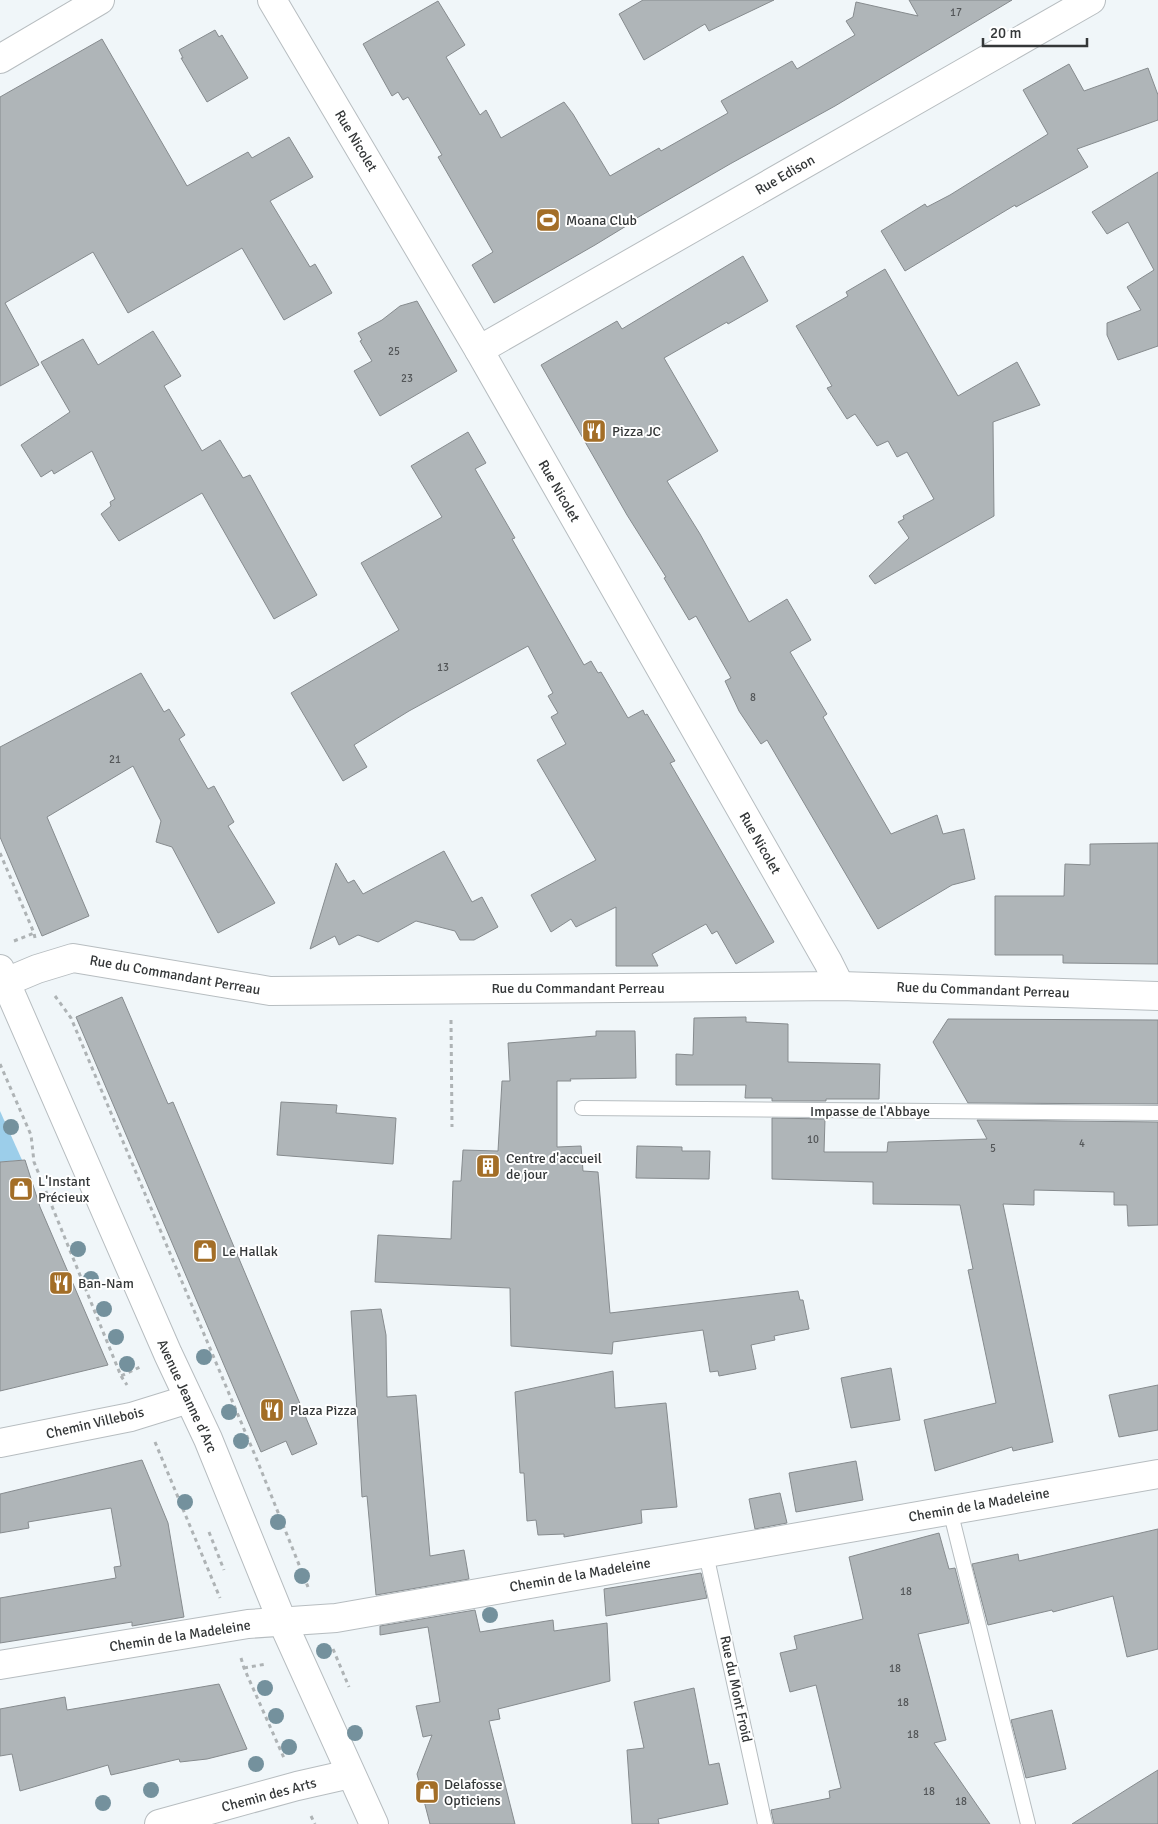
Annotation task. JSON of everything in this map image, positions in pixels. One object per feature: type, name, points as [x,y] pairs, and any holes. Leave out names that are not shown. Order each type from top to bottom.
[{"type":"street","points":[[0,59],[100,0]]},
{"type":"street","name":"Rue Nicolet","points":[[272,0],[479,350],[823,953],[840,986]]},
{"type":"street","name":"Rue Edison","points":[[479,350],[1090,0]]},
{"type":"street","name":"Rue du Commandant Perreau","points":[[3,976],[37,969],[73,958],[270,990],[840,986],[1158,996]]},
{"type":"street","name":"Avenue Jeanne d'Arc","points":[[3,976],[168,1354],[208,1438],[282,1621],[372,1822]]},
{"type":"street","name":"Chemin Villebois","points":[[0,1443],[122,1419],[189,1399]]},
{"type":"street","name":"Chemin de la Madeleine","points":[[0,1664],[232,1627],[282,1621],[322,1620],[1158,1474]]},
{"type":"street","name":"Chemin des Arts","points":[[159,1824],[297,1786],[350,1774]]},
{"type":"lane","name":"Impasse de l'Abbaye","points":[[582,1108],[1158,1113]]},
{"type":"lane","points":[[950,1510],[1028,1824]]},
{"type":"lane","name":"Rue du Mont Froid","points":[[706,1554],[765,1824]]},
{"type":"path","points":[[0,853],[34,933],[37,969],[70,1018],[257,1460],[352,1693]]},
{"type":"path","points":[[9,943],[34,933]]},
{"type":"path","points":[[452,989],[452,1128]]},
{"type":"path","points":[[0,1064],[31,1135],[34,1162],[121,1376],[143,1413],[232,1627],[244,1668],[315,1824]]},
{"type":"path","points":[[121,1376],[168,1354]]},
{"type":"shaded area","points":[[0,1111],[22,1160],[0,1162]]},
{"type":"building","points":[[643,0],[774,0],[709,31],[705,24],[644,60],[619,14]]},
{"type":"building","points":[[909,0],[1012,0],[835,106],[730,164],[494,303],[472,265],[493,252],[438,157],[442,155],[408,97],[403,100],[398,92],[392,96],[363,44],[438,1],[465,45],[446,57],[480,115],[486,110],[501,138],[564,102],[610,176],[659,148],[661,151],[728,113],[721,101],[792,61],[797,69],[855,35],[846,21],[853,17],[856,2],[918,16]]},
{"type":"building","points":[[215,30],[219,37],[222,35],[248,78],[207,102],[181,58],[183,58],[179,50]]},
{"type":"building","points":[[102,39],[187,186],[248,152],[252,158],[289,137],[313,177],[270,201],[310,267],[315,264],[332,293],[284,320],[242,248],[128,313],[93,252],[5,303],[39,365],[0,386],[0,97]]},
{"type":"building","points":[[1069,64],[1084,91],[1148,68],[1158,95],[1158,120],[1077,149],[1088,167],[1016,207],[1015,205],[905,271],[881,231],[925,204],[927,207],[950,195],[1048,134],[1023,90]]},
{"type":"building","points":[[1158,172],[1158,346],[1118,360],[1107,335],[1107,323],[1141,310],[1127,287],[1154,270],[1128,222],[1107,234],[1092,212]]},
{"type":"building","points":[[743,256],[768,301],[664,358],[718,451],[667,481],[700,534],[749,622],[787,599],[811,640],[790,652],[827,714],[823,717],[891,834],[937,815],[943,834],[964,829],[975,879],[952,885],[878,929],[767,740],[761,744],[739,711],[725,681],[731,678],[696,616],[689,620],[664,578],[666,577],[627,515],[541,365],[617,321],[622,329]]},
{"type":"building","points":[[885,269],[958,396],[1017,362],[1040,405],[993,422],[994,516],[875,584],[869,576],[909,538],[898,522],[904,519],[903,516],[934,499],[907,452],[897,457],[888,441],[877,446],[855,414],[847,419],[827,388],[832,386],[796,326],[848,296],[846,292]]},
{"type":"building","points":[[417,301],[457,371],[380,416],[354,371],[372,361],[360,341],[362,340],[358,333],[382,320],[400,306]]},
{"type":"building","points":[[153,331],[181,376],[164,386],[202,451],[220,440],[243,478],[250,475],[317,595],[274,619],[202,493],[119,541],[101,514],[111,506],[110,502],[115,499],[92,451],[54,474],[52,470],[41,477],[21,445],[70,412],[41,362],[83,339],[98,365]]},
{"type":"building","points":[[468,432],[486,463],[475,469],[515,538],[512,539],[584,665],[591,661],[598,673],[601,672],[628,718],[643,710],[645,715],[647,714],[675,761],[670,763],[774,942],[736,964],[717,931],[712,934],[706,924],[652,954],[658,966],[616,966],[616,907],[576,927],[571,919],[551,932],[531,895],[596,860],[537,760],[566,744],[551,717],[558,713],[548,696],[553,693],[528,646],[409,711],[354,745],[367,767],[343,781],[291,693],[399,630],[361,563],[442,517],[411,466]]},
{"type":"building","points":[[141,673],[164,712],[169,709],[185,735],[179,739],[208,789],[214,786],[234,822],[228,826],[275,903],[218,933],[172,847],[156,842],[161,821],[133,766],[47,817],[89,916],[42,936],[0,837],[0,747]]},
{"type":"building","points":[[1158,843],[1158,964],[1063,963],[1063,955],[995,955],[995,896],[1064,896],[1065,864],[1090,865],[1090,844]]},
{"type":"building","points":[[444,851],[472,902],[482,897],[498,927],[474,940],[460,940],[455,931],[416,921],[378,942],[358,935],[339,945],[335,936],[310,949],[336,863],[348,883],[354,880],[363,894]]},
{"type":"building","points":[[122,997],[168,1104],[173,1102],[317,1444],[292,1455],[286,1441],[261,1452],[76,1017]]},
{"type":"building","points":[[746,1017],[746,1022],[788,1024],[788,1062],[880,1064],[879,1099],[772,1101],[772,1098],[745,1098],[746,1085],[676,1085],[676,1054],[693,1055],[694,1018]]},
{"type":"building","points":[[948,1019],[1158,1020],[1158,1104],[968,1103],[933,1042]]},
{"type":"building","points":[[596,1031],[635,1031],[636,1078],[570,1079],[571,1081],[557,1081],[557,1147],[581,1146],[583,1171],[598,1172],[610,1313],[798,1291],[800,1300],[803,1300],[809,1329],[774,1336],[775,1340],[751,1345],[756,1369],[719,1376],[718,1371],[710,1372],[703,1330],[613,1342],[612,1354],[511,1346],[510,1288],[375,1282],[378,1235],[451,1239],[453,1181],[461,1181],[463,1150],[498,1151],[502,1081],[510,1081],[508,1043],[596,1036]]},
{"type":"building","points":[[281,1102],[337,1105],[336,1113],[396,1118],[393,1164],[277,1155]]},
{"type":"building","points":[[772,1118],[825,1119],[824,1152],[887,1152],[888,1142],[987,1139],[977,1120],[1158,1122],[1158,1225],[1128,1226],[1127,1205],[1114,1205],[1114,1192],[1034,1190],[1034,1205],[1003,1204],[1053,1442],[1013,1451],[1012,1447],[935,1471],[924,1420],[996,1403],[968,1270],[973,1269],[960,1205],[873,1204],[873,1182],[772,1179]]},
{"type":"building","points":[[637,1146],[682,1147],[682,1151],[710,1151],[709,1179],[636,1178]]},
{"type":"building","points":[[25,1160],[40,1207],[108,1365],[0,1391],[0,1162]]},
{"type":"building","points":[[381,1309],[386,1335],[387,1397],[416,1395],[430,1556],[464,1550],[469,1579],[376,1595],[367,1496],[362,1497],[351,1311]]},
{"type":"building","points":[[891,1368],[900,1420],[851,1428],[841,1378]]},
{"type":"building","points":[[613,1371],[615,1408],[666,1403],[677,1507],[641,1510],[642,1523],[564,1537],[564,1534],[538,1535],[536,1520],[527,1521],[524,1473],[520,1473],[515,1392]]},
{"type":"building","points":[[1158,1385],[1158,1430],[1119,1437],[1109,1395]]},
{"type":"building","points":[[142,1460],[168,1523],[184,1617],[132,1626],[132,1622],[0,1643],[0,1598],[116,1578],[114,1567],[121,1566],[111,1508],[28,1522],[29,1528],[0,1533],[0,1494]]},
{"type":"building","points":[[856,1461],[863,1500],[796,1512],[789,1473]]},
{"type":"building","points":[[780,1493],[787,1523],[755,1529],[749,1499]]},
{"type":"building","points":[[1158,1529],[1158,1649],[1127,1657],[1113,1596],[1053,1612],[1052,1610],[988,1625],[972,1564],[1018,1554],[1019,1561]]},
{"type":"building","points":[[939,1533],[949,1569],[955,1568],[969,1623],[918,1634],[946,1740],[934,1743],[990,1824],[774,1824],[771,1810],[830,1798],[829,1791],[841,1788],[816,1685],[790,1692],[780,1653],[797,1649],[794,1636],[863,1619],[849,1557]]},
{"type":"building","points":[[701,1573],[707,1598],[606,1616],[604,1589]]},
{"type":"building","points":[[475,1610],[480,1632],[553,1620],[554,1631],[607,1623],[610,1681],[498,1709],[500,1719],[489,1721],[515,1824],[430,1824],[417,1774],[432,1735],[423,1737],[416,1706],[440,1702],[428,1627],[380,1635],[380,1626]]},
{"type":"building","points":[[219,1684],[247,1749],[207,1759],[180,1762],[179,1759],[111,1775],[108,1765],[20,1791],[12,1754],[0,1756],[0,1709],[65,1697],[67,1710]]},
{"type":"building","points":[[694,1688],[709,1765],[719,1763],[728,1804],[658,1819],[659,1824],[632,1824],[627,1750],[644,1748],[634,1702]]},
{"type":"building","points":[[1052,1710],[1066,1769],[1026,1778],[1011,1720]]},
{"type":"building","points":[[1158,1770],[1158,1824],[1072,1824],[1137,1783]]},
{"type":"place","name":"Moana Club","points":[[548,220]]},
{"type":"place","name":"Pizza JC","points":[[594,431]]},
{"type":"place","name":"Centre d'accueil de jour","points":[[488,1166]]},
{"type":"place","name":"L'Instant Précieux","points":[[21,1189]]},
{"type":"place","name":"Le Hallak","points":[[205,1251]]},
{"type":"place","name":"Ban-Nam","points":[[61,1283]]},
{"type":"place","name":"Plaza Pizza","points":[[272,1410]]},
{"type":"place","name":"Delafosse Opticiens","points":[[427,1792]]}]
